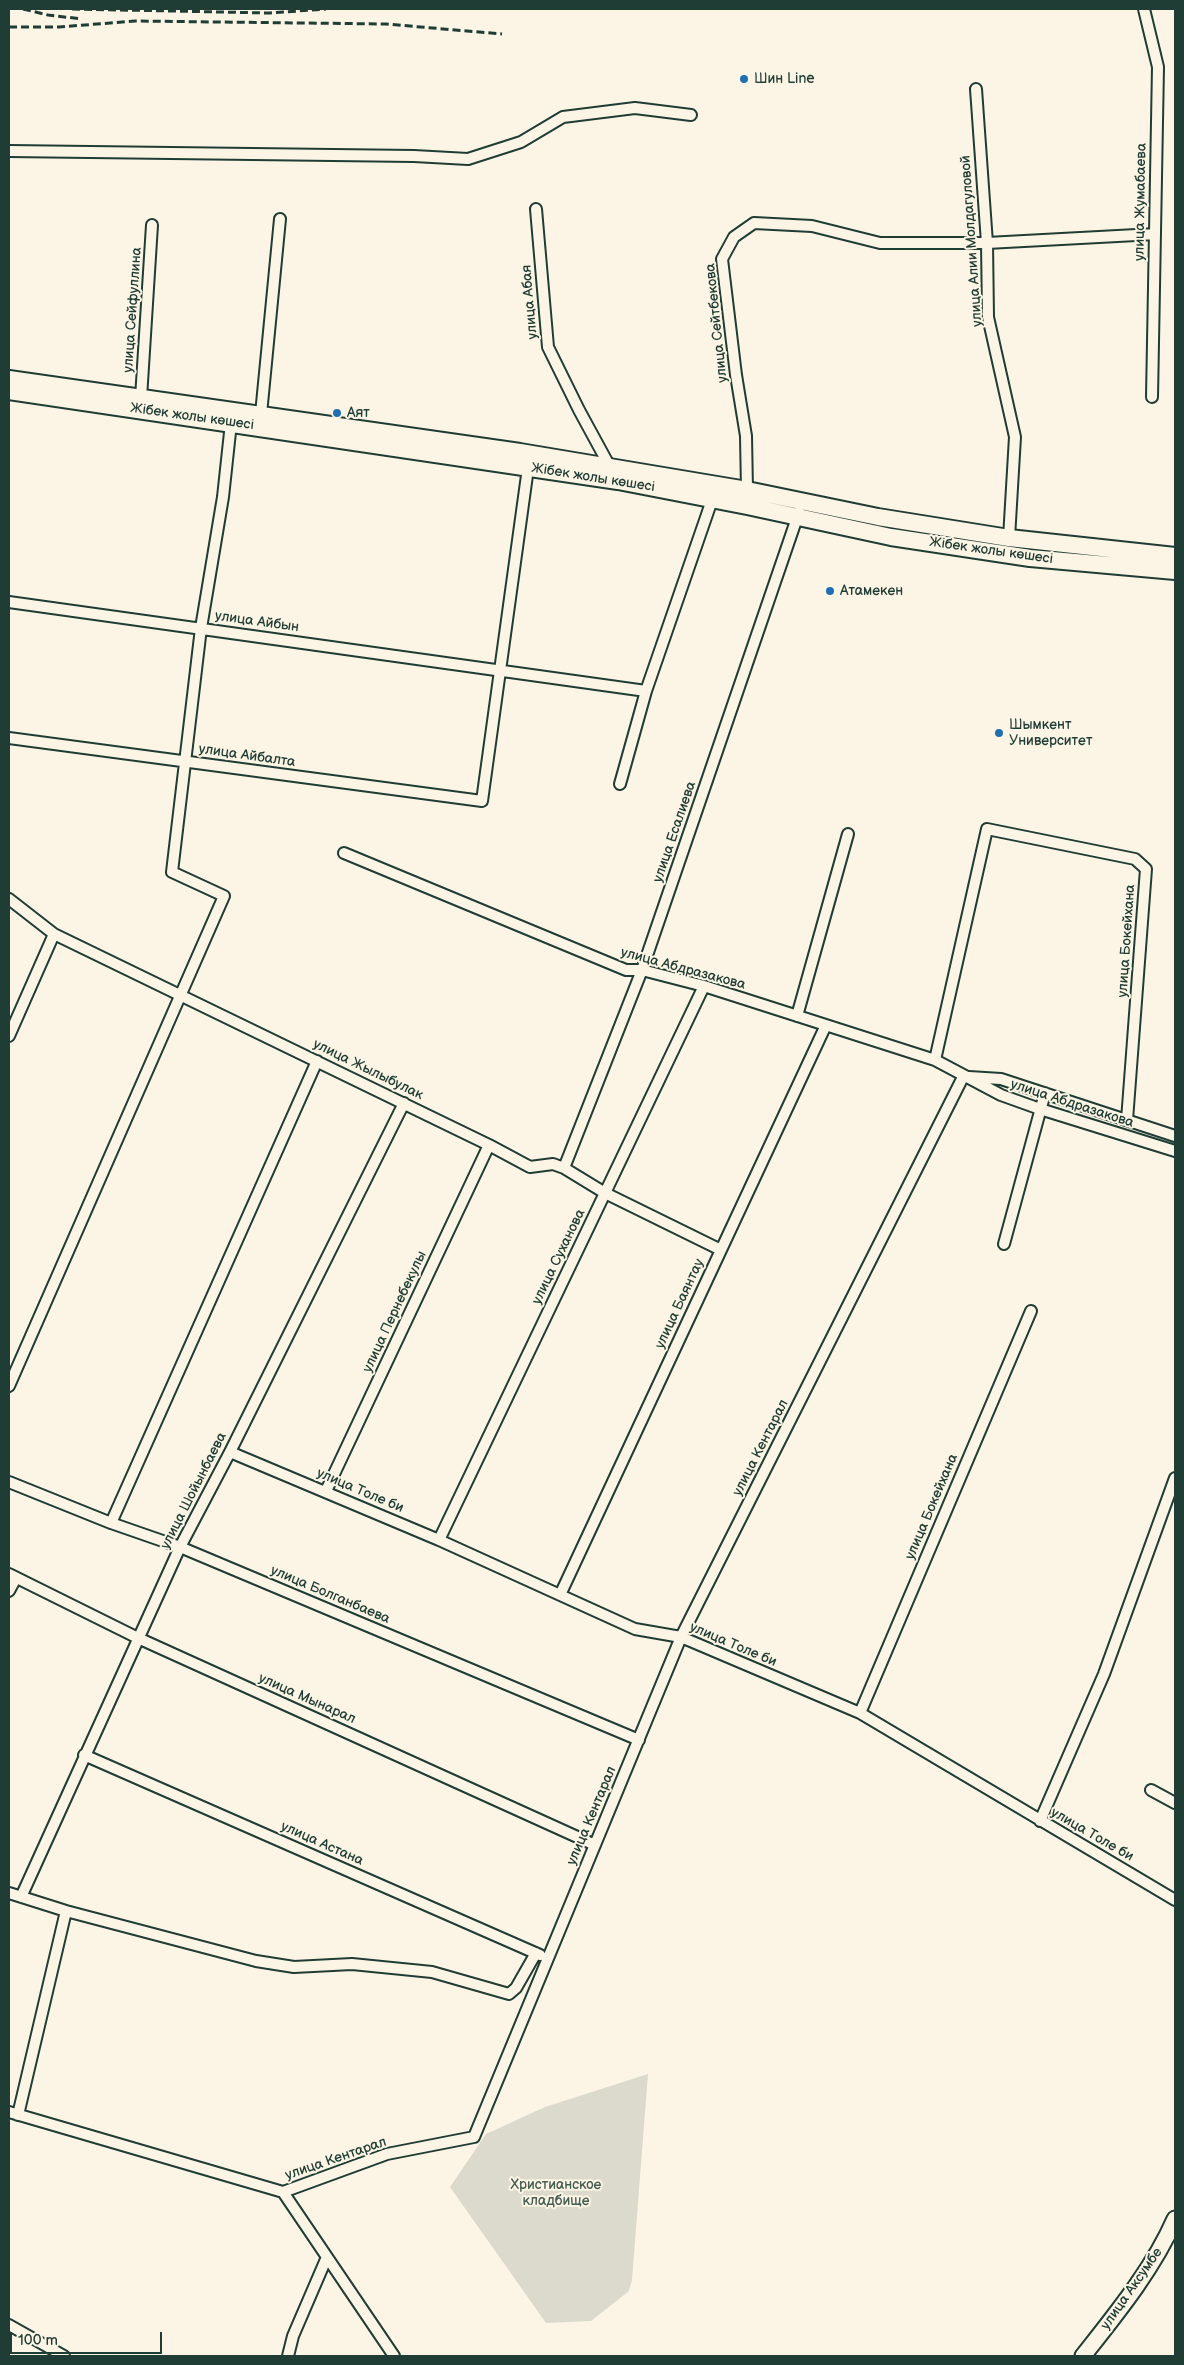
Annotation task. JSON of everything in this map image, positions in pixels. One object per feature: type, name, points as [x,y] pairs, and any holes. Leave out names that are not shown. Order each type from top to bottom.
[{"type":"main road","name":"Жібек жолы көшесі","points":[[9,379],[261,414],[610,467],[747,490],[800,509],[891,537],[1030,558],[1175,571]]},
{"type":"main road","name":"Жібек жолы көшесі","points":[[9,391],[618,481],[712,500],[878,517],[1009,538],[1175,556]]},
{"type":"main road","name":"улица Аксумбе","points":[[1084,2356],[1124,2304],[1166,2240],[1175,2219]]},
{"type":"street","name":"улица Жумабаева","points":[[1144,9],[1158,67],[1152,397]]},
{"type":"street","name":"улица Алии Молдагуловой","points":[[976,89],[987,243],[988,317],[1015,437],[1009,538]]},
{"type":"street","points":[[9,151],[414,156],[468,159],[521,142],[563,117],[635,108],[691,115]]},
{"type":"street","name":"улица Абая","points":[[536,209],[548,347],[610,467]]},
{"type":"street","points":[[261,414],[280,219]]},
{"type":"street","name":"улица Сейтбекова","points":[[747,490],[746,436],[736,375],[722,259],[734,237],[754,223],[812,226],[880,243],[987,243],[1155,234]]},
{"type":"street","name":"улица Сейфуллина","points":[[141,398],[152,225]]},
{"type":"street","points":[[9,1386],[224,896],[172,872],[201,628],[223,497],[231,423]]},
{"type":"street","points":[[501,671],[528,468]]},
{"type":"street","points":[[620,784],[646,691],[712,500]]},
{"type":"street","name":"улица Есалиева","points":[[564,1168],[642,970],[800,509]]},
{"type":"street","name":"улица Айбын","points":[[9,602],[646,691]]},
{"type":"street","name":"улица Айбалта","points":[[9,738],[482,801],[501,671]]},
{"type":"street","name":"улица Бокейхана","points":[[935,1060],[987,829],[1136,859],[1146,869],[1127,1120]]},
{"type":"street","points":[[797,1016],[848,834]]},
{"type":"street","name":"улица Абдразакова","points":[[344,853],[626,970],[642,970],[704,986],[935,1060],[963,1077],[1001,1095],[1175,1151]]},
{"type":"street","name":"улица Жылыбулак","points":[[9,899],[54,934],[489,1144],[530,1167],[553,1164],[564,1168],[605,1193],[721,1250]]},
{"type":"street","points":[[9,1036],[54,934]]},
{"type":"street","name":"улица Суханова","points":[[439,1540],[704,986]]},
{"type":"street","name":"улица Баянтау","points":[[560,1595],[826,1025]]},
{"type":"street","points":[[111,1523],[318,1061]]},
{"type":"street","name":"улица Абдразакова","points":[[963,1077],[1001,1080],[1175,1136]]},
{"type":"street","name":"улица Кентарал","points":[[13,2113],[283,2192],[386,2154],[474,2137],[682,1637],[963,1077]]},
{"type":"street","points":[[1004,1244],[1044,1093]]},
{"type":"street","name":"улица Шойынбаева","points":[[21,1896],[180,1547],[230,1452],[404,1103]]},
{"type":"street","name":"улица Пернебекулы","points":[[326,1491],[489,1144]]},
{"type":"street","name":"улица Бокейхана","points":[[860,1713],[1031,1311]]},
{"type":"street","name":"улица Толе би","points":[[230,1452],[439,1540],[635,1629],[682,1637],[860,1713],[1175,1900]]},
{"type":"street","points":[[1040,1821],[1104,1674],[1175,1478]]},
{"type":"street","name":"улица Болганбаева","points":[[9,1482],[111,1523],[180,1547],[639,1740]]},
{"type":"street","points":[[9,1591],[13,1576]]},
{"type":"street","name":"улица Мынарал","points":[[13,1576],[138,1638],[595,1845]]},
{"type":"street","name":"улица Астана","points":[[84,1755],[548,1959]]},
{"type":"street","points":[[1151,1790],[1175,1803]]},
{"type":"street","points":[[9,1893],[66,1911],[256,1961],[294,1966],[352,1964],[432,1972],[509,1994],[516,1988],[536,1953]]},
{"type":"street","points":[[13,2113],[66,1911]]},
{"type":"street","points":[[283,2192],[394,2356]]},
{"type":"street","points":[[288,2356],[293,2336],[327,2257]]},
{"type":"street","points":[[9,2325],[64,2356]]},
{"type":"green space","name":"Христианское кладбище","points":[[648,2074],[632,2280],[629,2291],[591,2321],[546,2323],[450,2187],[486,2134],[545,2107]]},
{"type":"railway","points":[[23,9],[48,15],[82,19]]},
{"type":"railway","points":[[72,9],[270,13],[326,9]]},
{"type":"railway","points":[[9,27],[59,27],[135,21],[386,24],[502,34]]},
{"type":"place","name":"Шин Line","points":[[744,79]]},
{"type":"place","name":"Аят","points":[[337,413]]},
{"type":"place","name":"Атамекен","points":[[830,591]]},
{"type":"place","name":"Шымкент Университет","points":[[999,733]]}]
